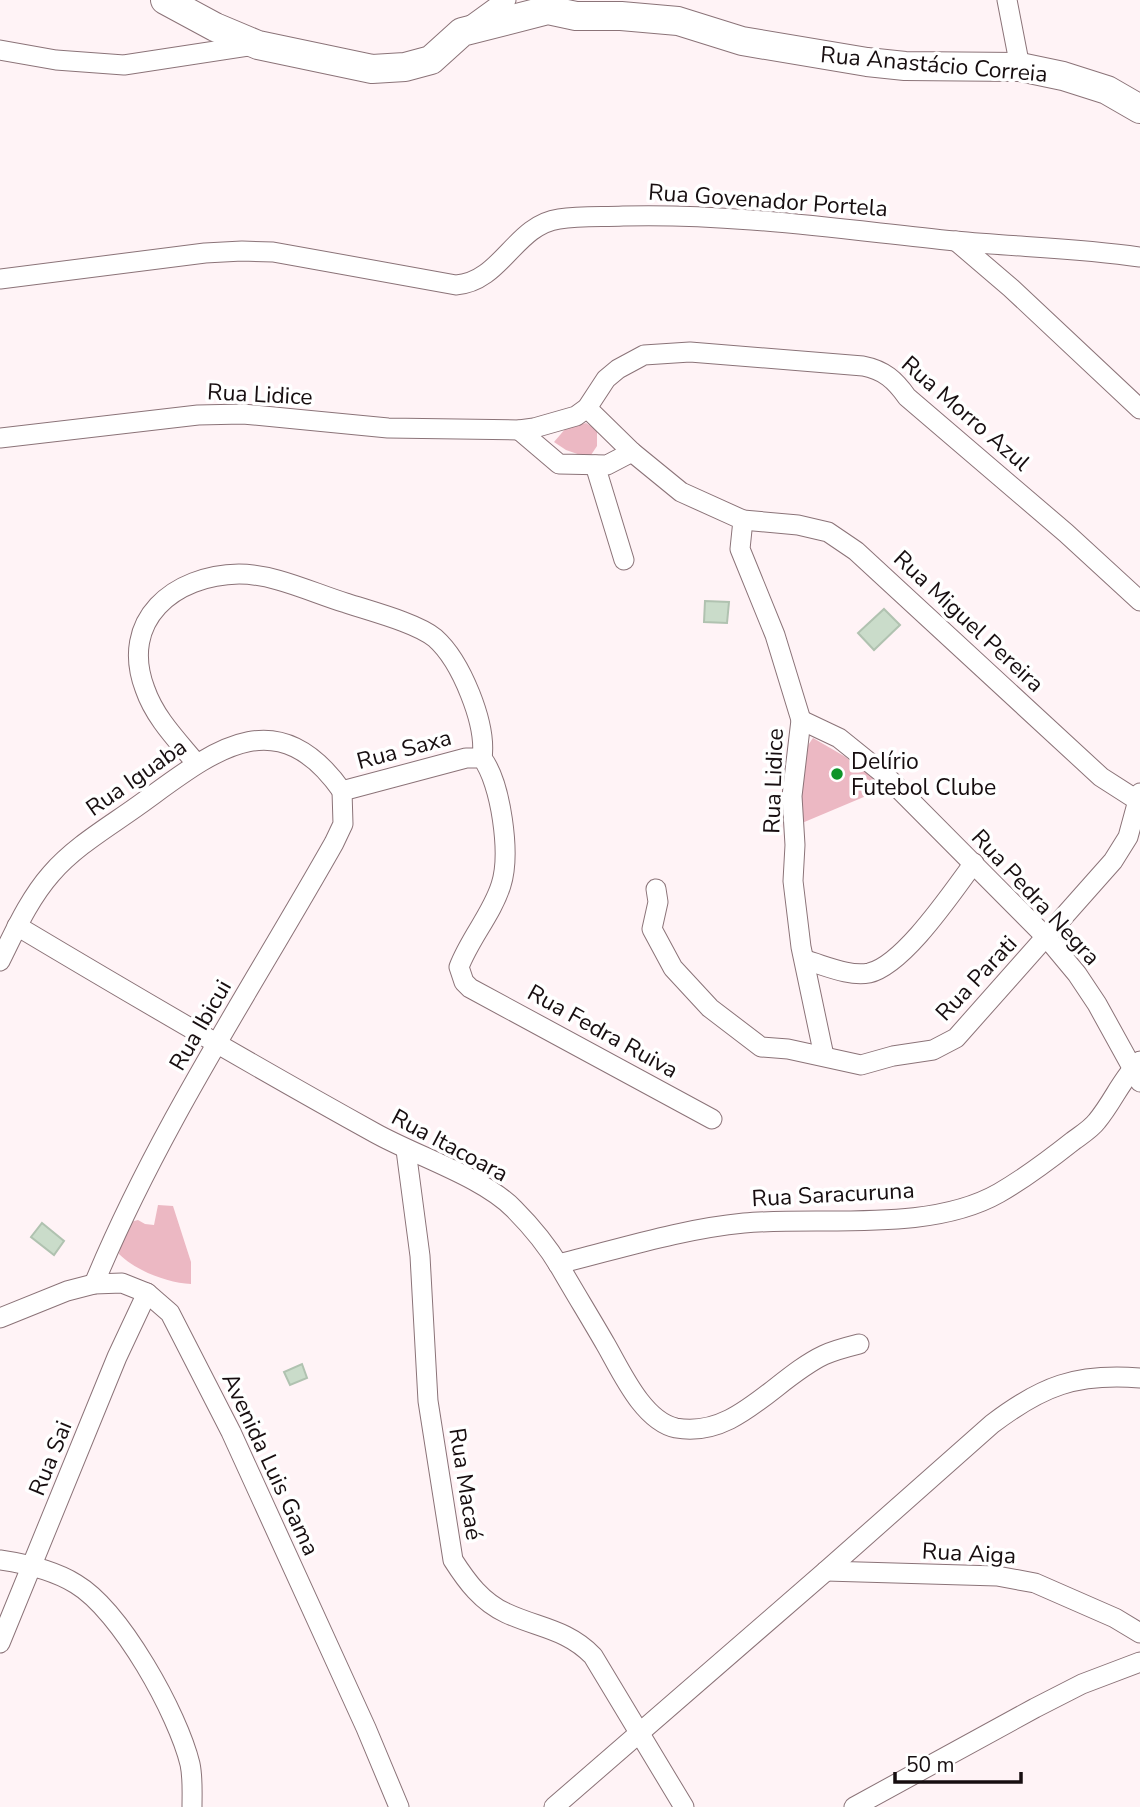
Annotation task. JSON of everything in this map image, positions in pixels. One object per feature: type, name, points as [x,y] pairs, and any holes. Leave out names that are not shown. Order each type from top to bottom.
[{"type":"main road","name":"Rua Anastácio Correia","points":[[165,0],[215,27],[258,44],[372,69],[405,67],[431,60],[462,32],[548,10],[576,16],[621,16],[678,21],[742,41],[867,62],[905,66],[1020,67],[1063,76],[1107,90],[1140,110]]},
{"type":"street","points":[[462,32],[506,0]]},
{"type":"street","points":[[1007,0],[1020,67]]},
{"type":"street","points":[[0,50],[56,60],[124,65],[258,44]]},
{"type":"street","name":"Rua Govenador Portela","points":[[0,279],[205,253],[242,251],[273,252],[456,285],[469,284],[488,273],[515,245],[541,225],[557,219],[675,215],[842,227],[956,241],[1100,251],[1140,257]]},
{"type":"street","points":[[956,241],[1140,409]]},
{"type":"street","name":"Rua Morro Azul","points":[[582,412],[606,379],[644,355],[690,352],[874,368],[897,383],[907,397],[1066,533],[1140,601]]},
{"type":"street","points":[[582,412],[681,492],[743,520]]},
{"type":"street","name":"Rua Lidice","points":[[0,438],[198,415],[243,414],[388,428],[519,430],[534,428],[582,412]]},
{"type":"street","points":[[519,430],[559,464],[607,465],[632,452]]},
{"type":"street","points":[[596,466],[624,560]]},
{"type":"street","name":"Rua Lidice","points":[[743,520],[740,549],[775,635],[801,720],[792,796],[795,845],[793,881],[810,999],[824,1056]]},
{"type":"street","name":"Rua Miguel Pereira","points":[[743,520],[798,525],[828,532],[856,551],[1101,777],[1139,798]]},
{"type":"street","points":[[195,763],[160,720],[152,705],[140,673],[137,653],[148,617],[160,601],[179,589],[208,578],[241,574],[268,578],[398,619],[434,638],[461,673],[476,710],[481,730],[482,758]]},
{"type":"street","name":"Rua Pedra Negra","points":[[801,720],[839,738],[885,775],[1047,938],[1077,974],[1137,1070]]},
{"type":"street","name":"Rua Iguaba","points":[[0,961],[17,926],[52,873],[89,841],[195,763],[222,749],[246,742],[273,741],[296,748],[317,760],[342,791]]},
{"type":"street","name":"Rua Saxa","points":[[342,791],[466,758],[482,758],[490,768],[499,796],[504,868],[502,883],[492,906],[459,967],[464,982],[470,988]]},
{"type":"street","name":"Rua Ibicui","points":[[94,1284],[114,1234],[215,1044],[334,843],[343,824],[342,791]]},
{"type":"street","name":"Rua Parati","points":[[656,889],[657,902],[652,929],[673,968],[709,1008],[761,1047],[788,1049],[861,1065],[893,1056],[933,1050],[956,1038],[1047,938],[1122,848],[1139,798]]},
{"type":"street","points":[[805,960],[843,971],[869,973],[884,965],[916,938],[932,920],[974,863]]},
{"type":"street","name":"Rua Itacoara","points":[[17,926],[215,1044],[406,1150],[488,1188],[513,1207],[558,1264],[607,1346],[624,1381],[641,1404],[673,1427],[696,1429],[715,1426],[734,1418],[822,1356],[859,1345]]},
{"type":"street","name":"Rua Fedra Ruiva","points":[[470,988],[712,1119]]},
{"type":"street","name":"Rua Saracuruna","points":[[558,1264],[709,1228],[775,1220],[880,1220],[943,1212],[996,1195],[1051,1158],[1097,1122],[1137,1070]]},
{"type":"street","name":"Rua Macaé","points":[[406,1150],[420,1256],[428,1401],[453,1560],[481,1597],[505,1613],[550,1628],[582,1645],[593,1656],[684,1807]]},
{"type":"street","name":"Avenida Luis Gama","points":[[0,1318],[67,1291],[94,1284],[121,1283],[147,1293],[170,1312],[231,1432],[366,1728],[399,1807]]},
{"type":"street","name":"Rua Sai","points":[[0,1643],[117,1357],[147,1293]]},
{"type":"street","points":[[554,1807],[1020,1402],[1048,1388],[1079,1379],[1111,1376],[1140,1378]]},
{"type":"street","points":[[0,1560],[32,1564],[78,1585],[115,1622],[170,1709],[180,1733],[190,1765],[192,1807]]},
{"type":"street","name":"Rua Aiga","points":[[826,1571],[998,1576],[1035,1583],[1115,1618],[1140,1633]]},
{"type":"street","points":[[854,1807],[1035,1707],[1082,1684],[1140,1662]]},
{"type":"shaded area","points":[[586,423],[597,430],[597,446],[589,458],[566,450],[554,442],[566,428]]},
{"type":"shaded area","points":[[813,738],[879,781],[878,791],[802,823],[801,768],[807,747]]},
{"type":"shaded area","points":[[158,1205],[173,1206],[191,1262],[191,1284],[153,1275],[134,1266],[119,1254],[122,1234],[130,1222],[138,1220],[154,1225]]},
{"type":"building","points":[[705,601],[729,602],[727,623],[704,622]]},
{"type":"building","points":[[884,609],[900,625],[874,650],[858,633]]},
{"type":"building","points":[[42,1223],[64,1241],[54,1255],[31,1237]]},
{"type":"building","points":[[302,1364],[307,1378],[290,1385],[284,1372]]},
{"type":"place","name":"Delírio Futebol Clube","points":[[837,774]]}]
